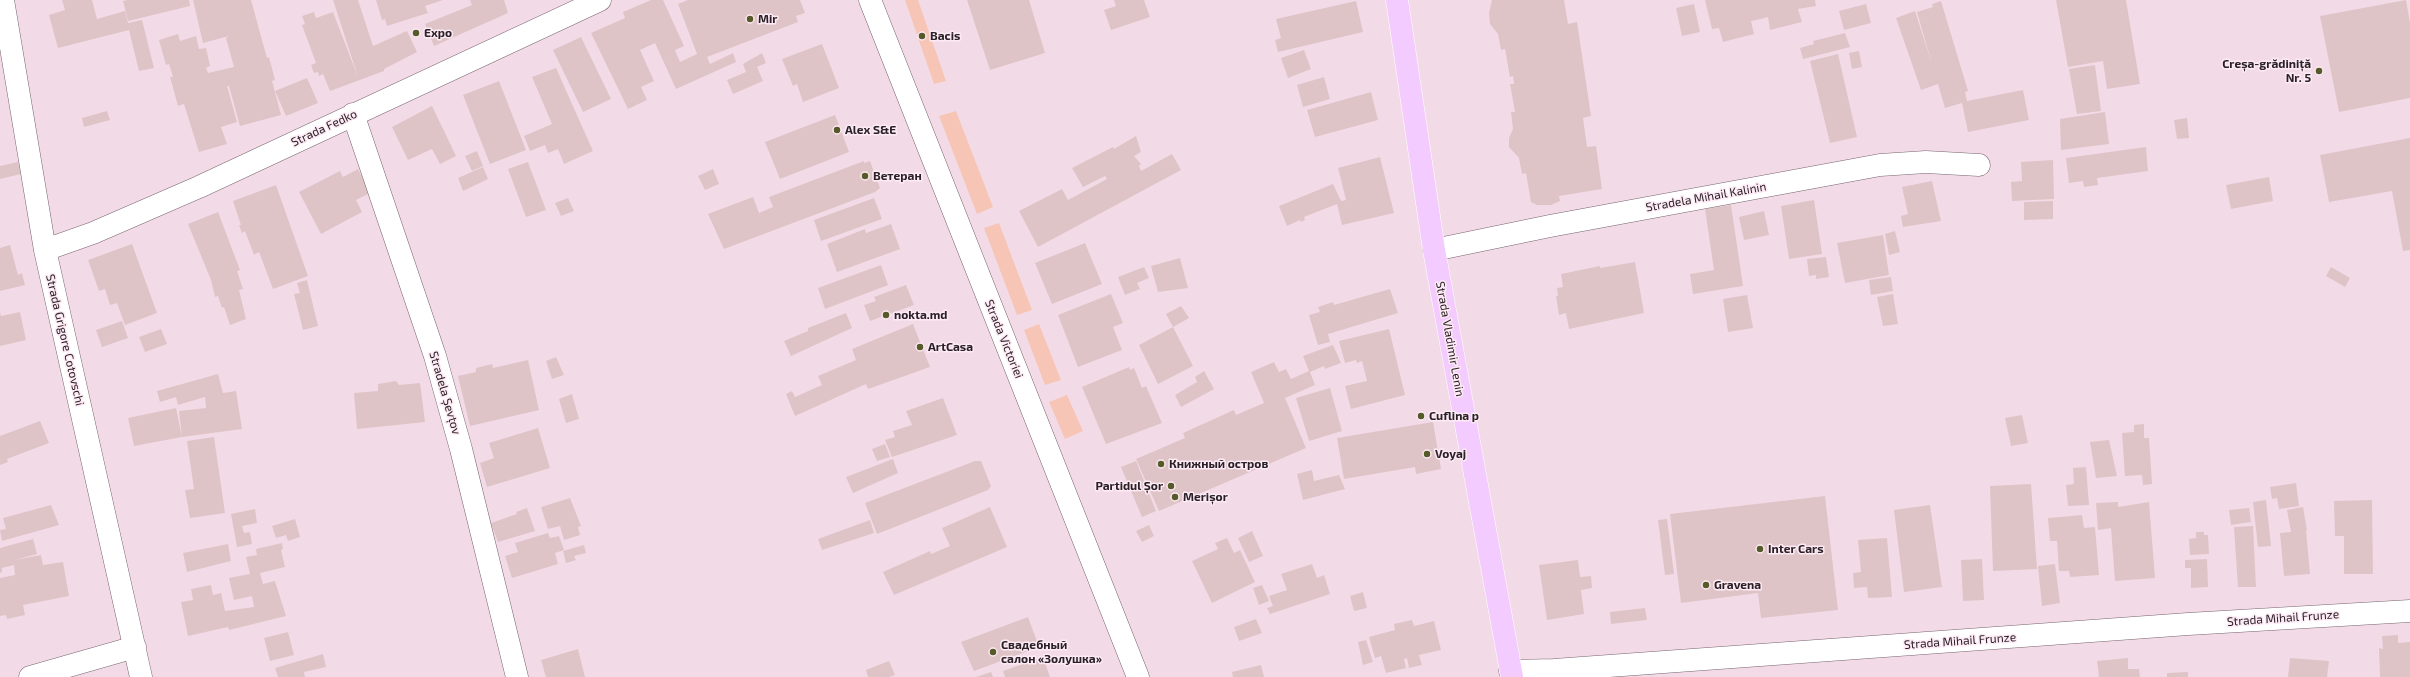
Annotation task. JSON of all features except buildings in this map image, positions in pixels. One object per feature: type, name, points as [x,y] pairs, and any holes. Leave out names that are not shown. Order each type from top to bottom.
[{"type":"main road","name":"Strada Vladimir Lenin","points":[[1397,0],[1434,250],[1511,674]]},
{"type":"street","name":"Strada Grigore Cotovschi","points":[[3,0],[45,250],[142,677]]},
{"type":"street","name":"Strada Fedko","points":[[45,250],[93,233],[192,190],[352,114],[600,0]]},
{"type":"street","name":"Strada Victoriei","points":[[870,0],[1138,677]]},
{"type":"street","name":"Stradela Șevțov","points":[[352,114],[435,356],[461,449],[517,677]]},
{"type":"street","name":"Stradela Mihail Kalinin","points":[[1434,250],[1550,226],[1880,165],[1926,162],[1979,165]]},
{"type":"street","name":"Strada Mihail Frunze","points":[[1511,674],[1562,669],[2188,624],[2410,611]]},
{"type":"street","points":[[30,677],[135,647]]},
{"type":"shaded area","points":[[905,0],[918,0],[946,81],[934,84]]},
{"type":"shaded area","points":[[956,111],[993,207],[977,214],[939,116]]},
{"type":"shaded area","points":[[999,223],[1032,310],[1017,315],[984,228]]},
{"type":"shaded area","points":[[1039,324],[1061,380],[1045,385],[1024,330]]},
{"type":"shaded area","points":[[1067,395],[1083,431],[1065,439],[1049,402]]},
{"type":"place","name":"Mir","points":[[750,19]]},
{"type":"place","name":"Expo","points":[[416,33]]},
{"type":"place","name":"Bacis","points":[[922,36]]},
{"type":"place","name":"Creșa-grădiniță Nr. 5","points":[[2319,71]]},
{"type":"place","name":"Alex S&E","points":[[837,130]]},
{"type":"place","name":"Ветеран","points":[[865,176]]},
{"type":"place","name":"nokta.md","points":[[886,315]]},
{"type":"place","name":"ArtCasa","points":[[920,347]]},
{"type":"place","name":"Cuflina p","points":[[1421,416]]},
{"type":"place","name":"Voyaj","points":[[1427,454]]},
{"type":"place","name":"Книжный остров","points":[[1161,464]]},
{"type":"place","name":"Partidul Șor","points":[[1171,486]]},
{"type":"place","name":"Merișor","points":[[1175,497]]},
{"type":"place","name":"Inter Cars","points":[[1760,549]]},
{"type":"place","name":"Gravena","points":[[1706,585]]},
{"type":"place","name":"Свадебный салон «Золушка»","points":[[993,652]]}]
